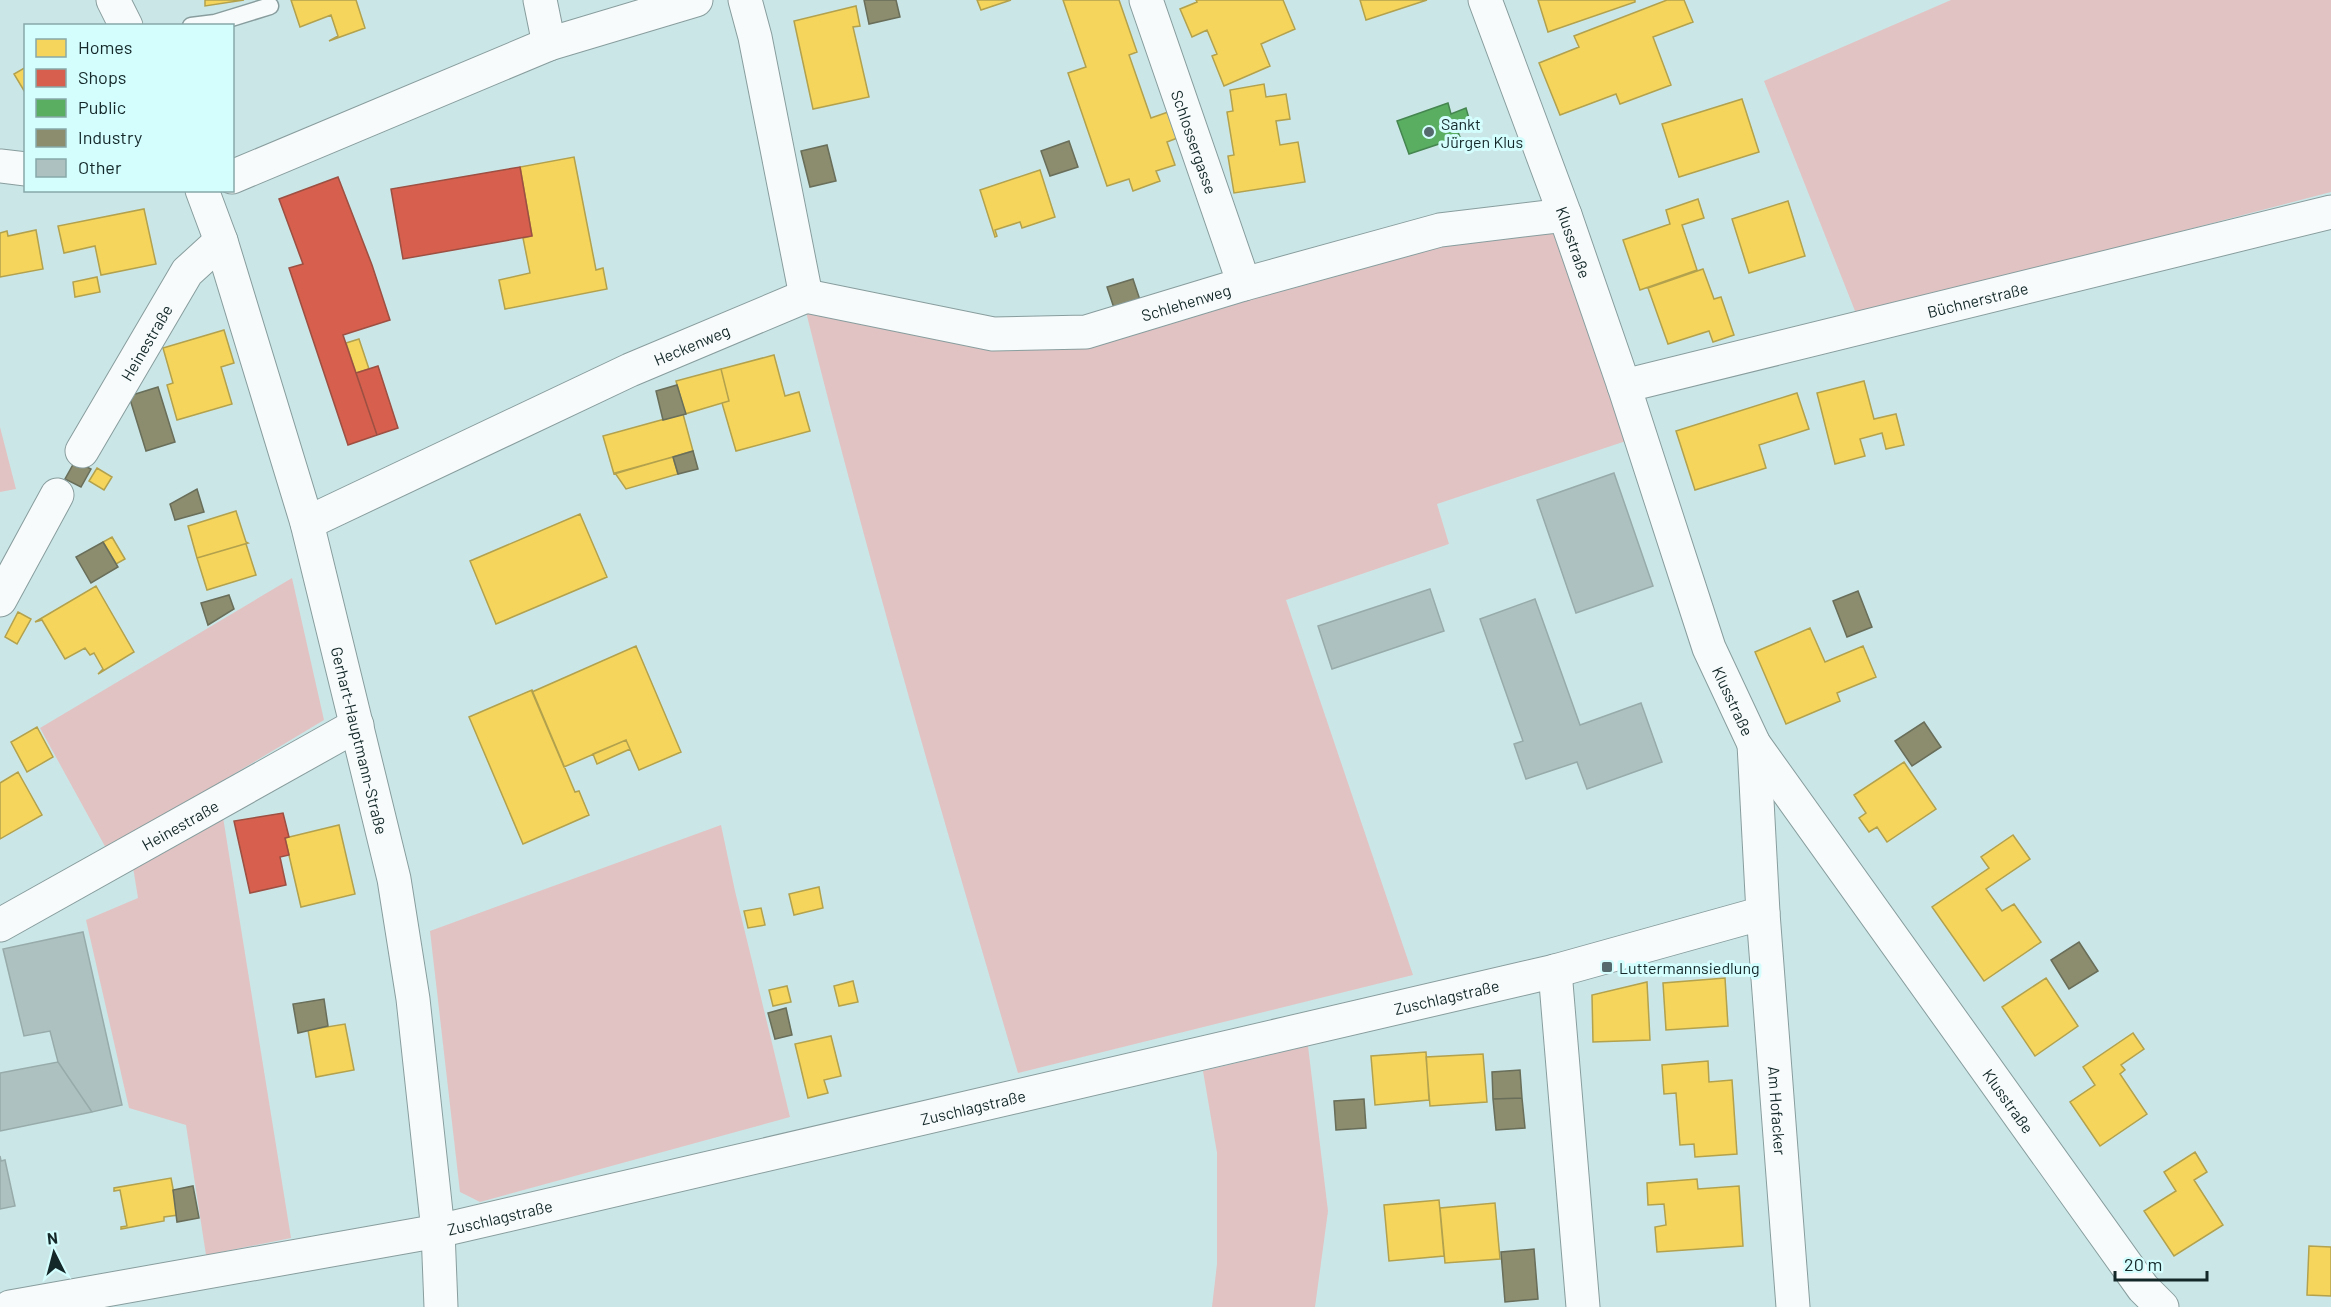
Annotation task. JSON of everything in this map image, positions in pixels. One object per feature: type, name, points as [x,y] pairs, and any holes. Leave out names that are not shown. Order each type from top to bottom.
[{"type":"street","points":[[113,0],[125,24]]},
{"type":"street","points":[[540,0],[549,44]]},
{"type":"street","points":[[234,176],[549,44],[696,0]]},
{"type":"street","points":[[746,0],[806,296]]},
{"type":"street","name":"Schlossergasse","points":[[1146,0],[1244,284]]},
{"type":"street","name":"Klusstraße","points":[[1485,0],[1565,215],[1624,386],[1709,648],[1755,744],[2143,1288],[2162,1307]]},
{"type":"street","points":[[0,166],[24,169]]},
{"type":"street","name":"Gerhart-Hauptmann-Straße","points":[[203,192],[221,241],[307,523],[394,879],[413,999],[438,1231],[441,1307]]},
{"type":"street","name":"Büchnerstraße","points":[[1624,386],[2331,212]]},
{"type":"street","name":"Schlehenweg","points":[[806,296],[993,334],[1086,332],[1244,284],[1440,230],[1565,215]]},
{"type":"street","name":"Heinestraße","points":[[82,451],[187,272],[221,241]]},
{"type":"street","name":"Heckenweg","points":[[307,523],[630,370],[806,296]]},
{"type":"street","points":[[0,600],[57,495]]},
{"type":"street","name":"Heinestraße","points":[[0,925],[357,725]]},
{"type":"street","points":[[1755,744],[1763,913]]},
{"type":"street","name":"Zuschlagstraße","points":[[10,1307],[438,1231],[1555,971],[1763,913]]},
{"type":"street","name":"Am Hofacker","points":[[1763,913],[1793,1307]]},
{"type":"street","points":[[1555,971],[1583,1307]]},
{"type":"lane","points":[[207,24],[270,6]]},
{"type":"shaded area","points":[[1951,0],[2331,0],[2331,192],[1857,316],[1764,81]]},
{"type":"shaded area","points":[[1558,227],[1626,441],[1437,504],[1449,544],[1286,600],[1413,975],[1018,1073],[881,596],[805,308],[993,341],[1443,238]]},
{"type":"shaded area","points":[[0,427],[16,489],[0,492]]},
{"type":"shaded area","points":[[292,578],[324,720],[107,850],[40,728]]},
{"type":"shaded area","points":[[222,811],[291,1238],[206,1255],[186,1125],[129,1108],[86,920],[138,898],[132,861]]},
{"type":"shaded area","points":[[721,825],[790,1117],[480,1202],[460,1192],[430,931]]},
{"type":"shaded area","points":[[1308,1046],[1328,1211],[1315,1307],[1212,1307],[1217,1264],[1217,1153],[1203,1071]]},
{"type":"building: Homes","points":[[205,0],[244,0],[205,6]]},
{"type":"building: Homes","points":[[291,0],[356,0],[365,28],[329,41],[338,36],[331,15],[300,27]]},
{"type":"building: Homes","points":[[977,0],[1011,0],[981,10]]},
{"type":"building: Homes","points":[[1063,0],[1119,0],[1137,52],[1129,55],[1151,118],[1171,111],[1180,137],[1167,142],[1175,165],[1156,171],[1160,181],[1133,191],[1129,179],[1107,186],[1068,73],[1086,67]]},
{"type":"building: Homes","points":[[1196,0],[1283,0],[1295,29],[1261,44],[1270,66],[1224,86],[1212,56],[1217,54],[1207,30],[1192,37],[1180,9],[1197,2]]},
{"type":"building: Homes","points":[[1360,0],[1427,0],[1366,20]]},
{"type":"building: Homes","points":[[1538,0],[1635,0],[1635,2],[1548,32]]},
{"type":"building: Homes","points":[[1667,0],[1684,0],[1693,22],[1653,37],[1671,85],[1620,104],[1616,94],[1560,115],[1539,63],[1579,47],[1574,36]]},
{"type":"building: Homes","points":[[856,6],[860,26],[853,27],[869,97],[813,109],[794,21]]},
{"type":"building: Homes","points":[[24,68],[24,91],[14,74]]},
{"type":"building: Homes","points":[[1264,84],[1266,97],[1286,94],[1290,119],[1276,121],[1280,145],[1298,142],[1305,182],[1234,193],[1228,156],[1234,155],[1227,112],[1233,111],[1230,90]]},
{"type":"building: Homes","points":[[1742,99],[1759,152],[1679,177],[1662,124]]},
{"type":"building: Homes","points":[[574,157],[596,270],[603,268],[607,289],[505,309],[499,280],[530,273],[523,238],[532,236],[520,167]]},
{"type":"building: Homes","points":[[1040,170],[1055,217],[1022,228],[1020,222],[995,230],[997,236],[995,237],[980,190]]},
{"type":"building: Homes","points":[[1698,199],[1704,218],[1682,225],[1697,270],[1640,290],[1623,240],[1670,224],[1666,210]]},
{"type":"building: Homes","points":[[1788,201],[1805,256],[1749,273],[1732,219]]},
{"type":"building: Homes","points":[[144,209],[156,264],[101,275],[95,246],[64,253],[58,226]]},
{"type":"building: Homes","points":[[36,230],[43,269],[0,277],[0,233],[7,231],[8,236]]},
{"type":"building: Homes","points":[[1703,269],[1714,299],[1721,297],[1734,335],[1713,342],[1709,331],[1668,344],[1648,288]]},
{"type":"building: Homes","points":[[97,277],[100,292],[75,297],[73,282]]},
{"type":"building: Homes","points":[[224,330],[234,363],[221,367],[232,404],[177,420],[167,385],[173,383],[163,348]]},
{"type":"building: Homes","points":[[359,339],[369,369],[356,373],[346,343]]},
{"type":"building: Homes","points":[[774,355],[785,396],[799,392],[810,431],[736,451],[722,403],[729,401],[721,369]]},
{"type":"building: Homes","points":[[721,369],[729,401],[685,414],[676,381]]},
{"type":"building: Homes","points":[[1864,381],[1874,419],[1896,414],[1904,445],[1886,449],[1882,433],[1860,439],[1865,456],[1835,464],[1817,393]]},
{"type":"building: Homes","points":[[1797,393],[1809,429],[1759,445],[1766,468],[1695,490],[1676,431]]},
{"type":"building: Homes","points":[[683,414],[693,451],[614,474],[603,436]]},
{"type":"building: Homes","points":[[673,457],[678,474],[626,489],[615,473]]},
{"type":"building: Homes","points":[[97,468],[112,477],[104,490],[89,481]]},
{"type":"building: Homes","points":[[236,511],[248,543],[197,558],[188,526]]},
{"type":"building: Homes","points":[[580,514],[607,577],[496,624],[470,561]]},
{"type":"building: Homes","points":[[112,537],[125,559],[116,564],[103,542]]},
{"type":"building: Homes","points":[[248,543],[246,544],[256,575],[207,590],[197,558]]},
{"type":"building: Homes","points":[[96,586],[134,652],[98,674],[103,669],[94,653],[90,655],[85,648],[65,659],[42,620],[35,622]]},
{"type":"building: Homes","points":[[18,612],[31,619],[17,644],[5,637]]},
{"type":"building: Homes","points":[[1810,628],[1825,662],[1863,646],[1876,677],[1837,693],[1840,701],[1786,724],[1755,652]]},
{"type":"building: Homes","points":[[636,646],[681,752],[639,770],[626,740],[564,767],[532,692]]},
{"type":"building: Homes","points":[[532,690],[575,792],[579,791],[589,815],[523,844],[469,717]]},
{"type":"building: Homes","points":[[37,727],[53,757],[27,772],[11,742]]},
{"type":"building: Homes","points":[[626,740],[630,749],[597,764],[593,754]]},
{"type":"building: Homes","points":[[1904,762],[1936,809],[1887,842],[1877,827],[1869,832],[1859,818],[1866,813],[1854,795]]},
{"type":"building: Homes","points":[[18,772],[42,815],[0,839],[0,783]]},
{"type":"building: Homes","points":[[339,825],[355,894],[301,907],[285,838]]},
{"type":"building: Homes","points":[[2013,835],[2030,859],[1986,889],[2002,911],[2014,904],[2041,942],[1984,981],[1932,907],[1989,868],[1981,857]]},
{"type":"building: Homes","points":[[819,887],[823,908],[794,915],[789,894]]},
{"type":"building: Homes","points":[[761,908],[765,925],[748,928],[744,911]]},
{"type":"building: Homes","points":[[1725,978],[1728,1026],[1666,1030],[1663,983]]},
{"type":"building: Homes","points":[[2046,978],[2078,1026],[2035,1056],[2002,1007]]},
{"type":"building: Homes","points":[[853,981],[858,1002],[839,1006],[834,986]]},
{"type":"building: Homes","points":[[1647,982],[1650,1040],[1593,1042],[1592,995]]},
{"type":"building: Homes","points":[[787,986],[791,1002],[773,1006],[769,990]]},
{"type":"building: Homes","points":[[345,1024],[354,1070],[316,1077],[308,1030]]},
{"type":"building: Homes","points":[[2133,1033],[2144,1049],[2121,1065],[2125,1070],[2120,1074],[2147,1114],[2100,1146],[2070,1102],[2095,1085],[2083,1067]]},
{"type":"building: Homes","points":[[831,1036],[841,1076],[824,1080],[828,1093],[808,1098],[795,1044]]},
{"type":"building: Homes","points":[[1426,1052],[1429,1100],[1375,1105],[1371,1056]]},
{"type":"building: Homes","points":[[1483,1054],[1487,1102],[1430,1106],[1426,1057]]},
{"type":"building: Homes","points":[[1708,1061],[1709,1082],[1732,1080],[1737,1154],[1695,1157],[1694,1144],[1680,1145],[1676,1093],[1664,1094],[1662,1065]]},
{"type":"building: Homes","points":[[2195,1152],[2207,1172],[2194,1180],[2223,1225],[2174,1256],[2144,1211],[2176,1191],[2164,1172]]},
{"type":"building: Homes","points":[[171,1178],[178,1215],[164,1217],[164,1221],[121,1229],[127,1226],[120,1190],[114,1191],[114,1188]]},
{"type":"building: Homes","points":[[1697,1179],[1698,1189],[1739,1186],[1743,1246],[1657,1252],[1655,1227],[1666,1225],[1664,1204],[1648,1205],[1647,1183]]},
{"type":"building: Homes","points":[[1439,1200],[1444,1256],[1389,1261],[1384,1205]]},
{"type":"building: Homes","points":[[1495,1203],[1500,1259],[1445,1263],[1440,1208]]},
{"type":"building: Homes","points":[[2309,1246],[2331,1247],[2331,1296],[2307,1295]]},
{"type":"building: Shops","points":[[520,167],[532,236],[403,259],[391,189]]},
{"type":"building: Shops","points":[[338,177],[372,265],[390,320],[343,335],[377,435],[348,445],[289,268],[303,264],[279,199]]},
{"type":"building: Shops","points":[[378,366],[398,428],[377,435],[356,373]]},
{"type":"building: Shops","points":[[283,813],[289,837],[285,838],[289,855],[280,857],[286,885],[250,893],[234,821]]},
{"type":"building: Public","name":"Sankt Jürgen Klus","points":[[1448,103],[1451,114],[1466,108],[1470,122],[1456,127],[1460,137],[1409,154],[1397,121]]},
{"type":"building: Industry","points":[[864,0],[896,0],[900,17],[869,24]]},
{"type":"building: Industry","points":[[1069,141],[1078,167],[1050,176],[1041,151]]},
{"type":"building: Industry","points":[[827,145],[836,181],[810,187],[801,151]]},
{"type":"building: Industry","points":[[1133,279],[1140,300],[1114,308],[1107,287]]},
{"type":"building: Industry","points":[[677,385],[686,414],[663,420],[656,391]]},
{"type":"building: Industry","points":[[158,387],[175,442],[146,451],[129,396]]},
{"type":"building: Industry","points":[[693,451],[698,469],[678,474],[673,457]]},
{"type":"building: Industry","points":[[75,461],[91,469],[81,487],[65,479]]},
{"type":"building: Industry","points":[[197,489],[204,512],[175,520],[170,504]]},
{"type":"building: Industry","points":[[103,542],[118,567],[91,583],[76,557]]},
{"type":"building: Industry","points":[[1858,591],[1872,627],[1847,637],[1833,601]]},
{"type":"building: Industry","points":[[229,595],[234,609],[208,625],[201,603]]},
{"type":"building: Industry","points":[[1924,722],[1941,747],[1912,766],[1895,741]]},
{"type":"building: Industry","points":[[2079,942],[2098,971],[2069,989],[2051,960]]},
{"type":"building: Industry","points":[[324,999],[328,1026],[298,1033],[293,1004]]},
{"type":"building: Industry","points":[[786,1008],[792,1035],[775,1039],[768,1013]]},
{"type":"building: Industry","points":[[1520,1070],[1522,1098],[1493,1099],[1492,1072]]},
{"type":"building: Industry","points":[[1522,1098],[1525,1128],[1496,1130],[1493,1099]]},
{"type":"building: Industry","points":[[1364,1099],[1366,1128],[1336,1130],[1334,1101]]},
{"type":"building: Industry","points":[[193,1186],[199,1218],[177,1222],[173,1190]]},
{"type":"building: Industry","points":[[1534,1249],[1538,1299],[1505,1302],[1501,1252]]},
{"type":"building: Other","points":[[1614,473],[1653,586],[1576,613],[1537,500]]},
{"type":"building: Other","points":[[1430,589],[1444,631],[1332,669],[1318,626]]},
{"type":"building: Other","points":[[1535,599],[1580,725],[1641,703],[1662,762],[1587,789],[1577,762],[1526,779],[1514,744],[1523,741],[1480,619]]},
{"type":"building: Other","points":[[83,932],[122,1105],[92,1112],[58,1062],[50,1031],[24,1036],[3,949]]},
{"type":"building: Other","points":[[58,1062],[92,1112],[0,1131],[0,1073]]},
{"type":"building: Other","points":[[0,1156],[1,1161],[5,1160],[15,1206],[0,1209]]},
{"type":"place","name":"Sankt Jürgen Klus","points":[[1429,132]]},
{"type":"place","name":"Luttermannsiedlung","points":[[1607,967]]}]
